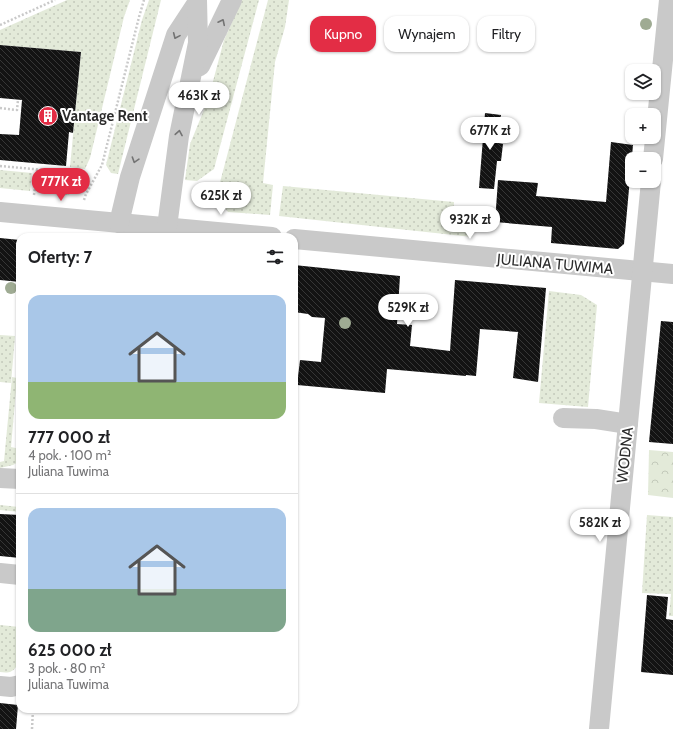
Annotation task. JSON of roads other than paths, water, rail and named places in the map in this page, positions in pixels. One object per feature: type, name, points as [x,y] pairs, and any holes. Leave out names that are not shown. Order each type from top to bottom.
[{"type":"street","points":[[186,95],[232,0]]},
{"type":"street","points":[[655,152],[669,0]]},
{"type":"street","points":[[167,227],[179,136],[186,95],[198,43],[197,1]]},
{"type":"street","points":[[119,223],[130,177],[176,35],[197,1]]},
{"type":"street","name":"WODNA","points":[[599,729],[650,188]]},
{"type":"street","points":[[0,212],[80,225],[119,223],[230,233]]},
{"type":"street","name":"JULIANA TUWIMA","points":[[298,239],[673,274]]},
{"type":"street","points":[[563,418],[628,424]]},
{"type":"street","points":[[0,478],[16,479]]},
{"type":"street","points":[[0,573],[16,575]]},
{"type":"street","points":[[0,686],[16,686]]},
{"type":"place","name":"Vantage Rent","points":[[48,116]]}]
